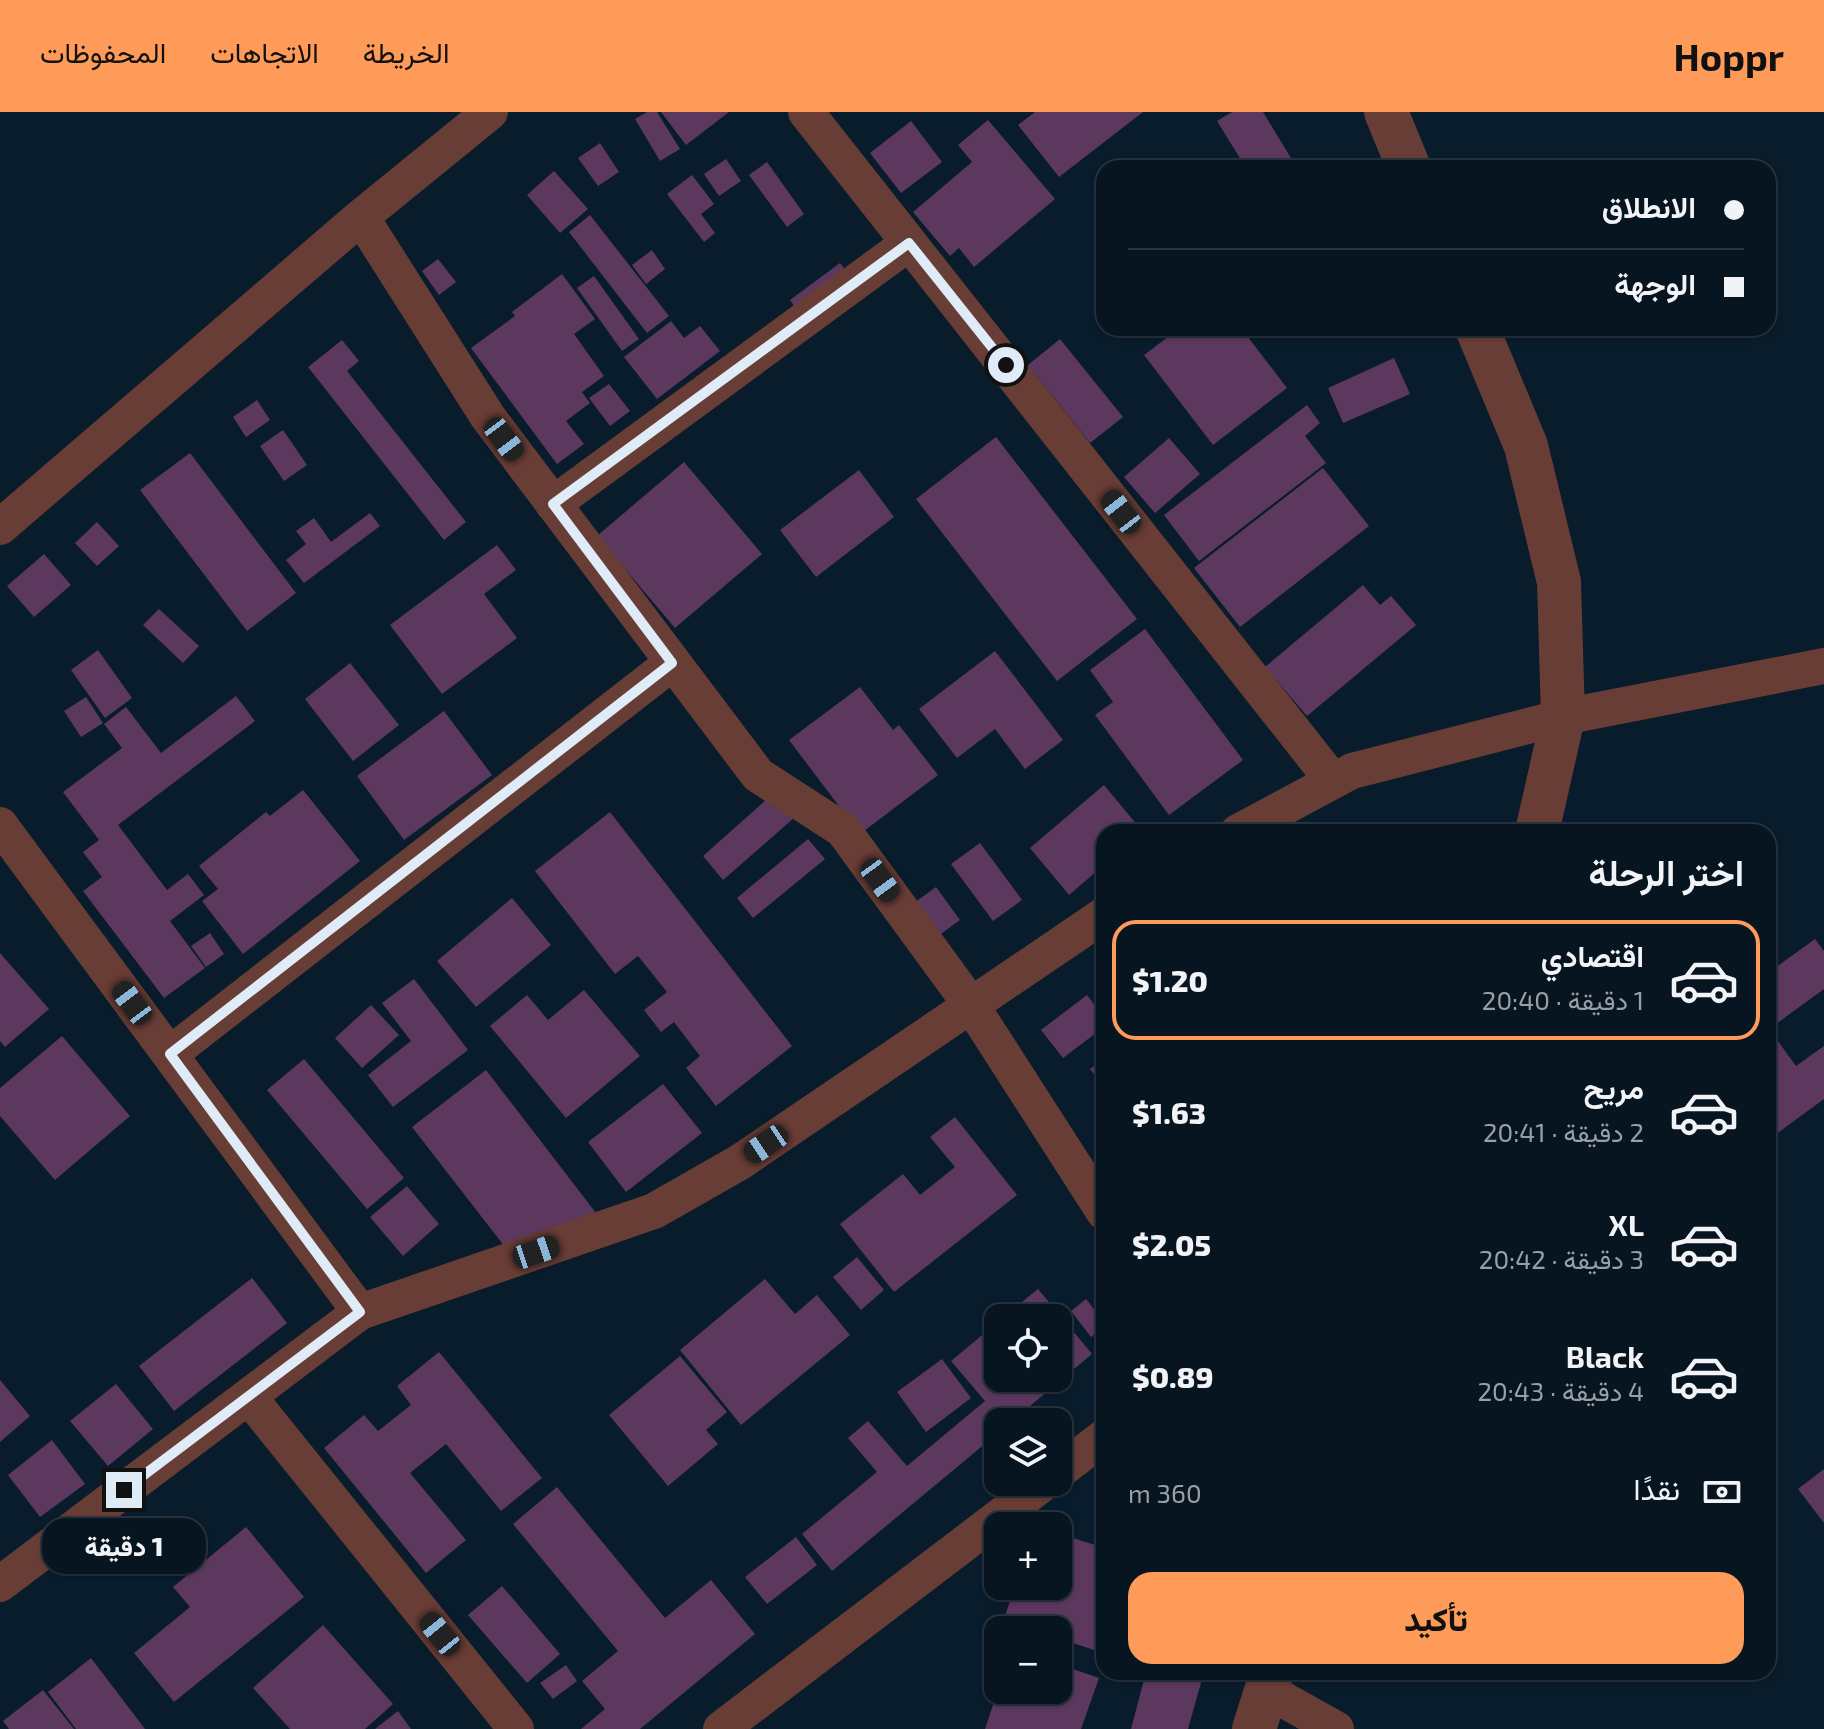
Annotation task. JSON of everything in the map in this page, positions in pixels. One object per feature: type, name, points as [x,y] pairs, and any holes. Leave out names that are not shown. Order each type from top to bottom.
[{"type":"street","points":[[0,527],[361,217],[490,112]]},
{"type":"street","points":[[806,112],[1333,781]]},
{"type":"street","points":[[1386,112],[1406,160]]},
{"type":"street","points":[[361,217],[488,417],[758,775],[843,830],[971,1005],[1096,1200]]},
{"type":"street","points":[[553,504],[909,243]]},
{"type":"street","points":[[1480,336],[1526,446],[1559,582],[1563,717],[1539,824]]},
{"type":"street","points":[[170,1054],[672,663]]},
{"type":"street","points":[[1253,824],[1352,771],[1563,717],[1824,666]]},
{"type":"street","points":[[0,825],[360,1312]]},
{"type":"street","points":[[0,1584],[360,1312],[654,1211],[740,1162],[1096,920]]},
{"type":"street","points":[[249,1397],[516,1729]]},
{"type":"street","points":[[1072,1461],[1096,1443]]},
{"type":"street","points":[[727,1726],[1027,1496]]},
{"type":"street","points":[[1264,1697],[1336,1729]]},
{"type":"building","points":[[647,112],[657,112],[680,149],[660,161],[635,119]]},
{"type":"building","points":[[661,112],[729,112],[686,145]]},
{"type":"building","points":[[1035,112],[1143,112],[1059,177],[1018,125]]},
{"type":"building","points":[[1232,112],[1263,112],[1292,160],[1241,160],[1217,121]]},
{"type":"building","points":[[988,120],[1055,199],[974,267],[959,248],[950,256],[913,212],[972,162],[958,145]]},
{"type":"building","points":[[911,121],[942,162],[901,193],[870,153]]},
{"type":"building","points":[[600,143],[619,172],[598,186],[578,158]]},
{"type":"building","points":[[726,159],[741,181],[719,196],[704,174]]},
{"type":"building","points":[[767,162],[804,214],[787,227],[749,175]]},
{"type":"building","points":[[554,171],[588,209],[560,233],[527,195]]},
{"type":"building","points":[[692,175],[714,204],[701,214],[715,233],[704,242],[667,194]]},
{"type":"building","points":[[590,215],[669,316],[647,333],[569,232]]},
{"type":"building","points":[[652,250],[665,269],[646,284],[632,265]]},
{"type":"building","points":[[438,259],[456,282],[439,295],[422,271]]},
{"type":"building","points":[[840,263],[850,276],[799,313],[790,300]]},
{"type":"building","points":[[562,274],[595,319],[574,334],[604,376],[582,392],[590,403],[566,421],[584,444],[557,464],[471,348],[515,316],[512,312]]},
{"type":"building","points":[[594,276],[639,339],[622,351],[577,288]]},
{"type":"building","points":[[671,321],[684,338],[700,326],[720,351],[657,399],[624,357]]},
{"type":"building","points":[[1169,336],[1247,336],[1287,388],[1213,445],[1144,355]]},
{"type":"building","points":[[1060,339],[1123,417],[1090,443],[1028,365]]},
{"type":"building","points":[[342,340],[359,361],[347,371],[466,522],[444,540],[308,367]]},
{"type":"building","points":[[1394,358],[1410,394],[1343,423],[1328,388]]},
{"type":"building","points":[[609,384],[630,411],[610,426],[589,398]]},
{"type":"building","points":[[257,400],[270,420],[246,437],[233,417]]},
{"type":"building","points":[[1307,405],[1320,423],[1305,436],[1326,463],[1199,561],[1164,515]]},
{"type":"building","points":[[283,430],[307,465],[284,481],[260,446]]},
{"type":"building","points":[[996,437],[1137,619],[1057,681],[916,499]]},
{"type":"building","points":[[1169,438],[1200,474],[1155,513],[1124,477]]},
{"type":"building","points":[[190,453],[296,593],[247,631],[140,490]]},
{"type":"building","points":[[684,462],[762,554],[675,628],[597,536]]},
{"type":"building","points":[[1323,468],[1369,526],[1240,627],[1194,568]]},
{"type":"building","points":[[859,470],[894,517],[816,577],[780,530]]},
{"type":"building","points":[[370,513],[380,526],[304,583],[286,560],[306,544],[296,531],[314,518],[331,542]]},
{"type":"building","points":[[97,522],[119,546],[97,566],[75,543]]},
{"type":"building","points":[[497,545],[516,570],[484,594],[517,638],[442,694],[390,625]]},
{"type":"building","points":[[44,554],[71,585],[34,617],[7,586]]},
{"type":"building","points":[[1363,585],[1380,605],[1391,596],[1416,625],[1307,716],[1265,667]]},
{"type":"building","points":[[159,609],[199,646],[183,663],[143,625]]},
{"type":"building","points":[[1145,629],[1243,760],[1169,815],[1095,715],[1113,702],[1090,670]]},
{"type":"building","points":[[98,650],[132,698],[105,718],[71,670]]},
{"type":"building","points":[[995,651],[1063,740],[1025,769],[995,729],[957,758],[919,709]]},
{"type":"building","points":[[350,663],[399,725],[353,761],[305,699]]},
{"type":"building","points":[[860,687],[893,730],[899,725],[938,775],[860,834],[789,740]]},
{"type":"building","points":[[236,696],[255,721],[118,825],[167,890],[188,874],[204,895],[170,921],[205,968],[164,998],[83,891],[102,877],[83,852],[99,840],[63,792],[122,748],[104,724],[126,707],[161,753]]},
{"type":"building","points":[[86,697],[103,723],[81,737],[64,711]]},
{"type":"building","points":[[444,711],[492,775],[404,840],[357,776]]},
{"type":"building","points":[[1104,785],[1136,824],[1096,824],[1096,872],[1069,895],[1030,848]]},
{"type":"building","points":[[303,790],[360,861],[243,954],[202,901],[218,889],[199,866],[266,812],[270,816]]},
{"type":"building","points":[[774,793],[795,817],[723,880],[703,856]]},
{"type":"building","points":[[610,812],[792,1046],[716,1106],[686,1068],[700,1056],[674,1022],[661,1032],[644,1010],[667,992],[638,956],[615,974],[535,871]]},
{"type":"building","points":[[808,839],[825,859],[753,918],[737,898]]},
{"type":"building","points":[[980,843],[1022,900],[993,921],[951,864]]},
{"type":"building","points":[[936,887],[960,920],[938,936],[914,903]]},
{"type":"building","points":[[512,898],[551,945],[476,1007],[437,961]]},
{"type":"building","points":[[210,933],[224,954],[206,967],[191,946]]},
{"type":"building","points":[[1815,939],[1824,951],[1824,989],[1776,1024],[1776,967]]},
{"type":"building","points":[[0,953],[49,1009],[5,1047],[0,1041]]},
{"type":"building","points":[[414,979],[468,1050],[393,1107],[368,1075],[411,1041],[382,1003]]},
{"type":"building","points":[[584,990],[640,1056],[566,1118],[490,1026],[527,995],[548,1020]]},
{"type":"building","points":[[1087,995],[1096,1007],[1096,1033],[1063,1058],[1041,1030]]},
{"type":"building","points":[[371,1005],[399,1035],[362,1068],[335,1038]]},
{"type":"building","points":[[62,1036],[130,1116],[55,1180],[0,1116],[0,1088]]},
{"type":"building","points":[[1776,1039],[1796,1066],[1824,1046],[1824,1099],[1776,1134]]},
{"type":"building","points":[[304,1059],[404,1178],[367,1209],[267,1090]]},
{"type":"building","points":[[486,1070],[596,1213],[522,1269],[412,1127]]},
{"type":"building","points":[[663,1084],[702,1133],[626,1192],[588,1142]]},
{"type":"building","points":[[955,1117],[1017,1195],[894,1292],[840,1224],[903,1174],[920,1195],[955,1167],[930,1137]]},
{"type":"building","points":[[407,1186],[439,1224],[403,1256],[370,1217]]},
{"type":"building","points":[[857,1257],[884,1290],[861,1310],[833,1277]]},
{"type":"building","points":[[252,1278],[287,1323],[174,1411],[139,1366]]},
{"type":"building","points":[[765,1279],[795,1314],[817,1295],[850,1335],[741,1425],[680,1350]]},
{"type":"building","points":[[1038,1289],[1050,1304],[1019,1304]]},
{"type":"building","points":[[1086,1299],[1096,1312],[1096,1333],[1091,1337],[1072,1312]]},
{"type":"building","points":[[1072,1330],[1092,1354],[1072,1371]]},
{"type":"building","points":[[984,1334],[984,1392],[1047,1392],[1028,1408],[984,1408],[984,1445],[832,1571],[802,1534],[877,1472],[848,1438],[868,1421],[907,1466],[985,1401],[951,1361]]},
{"type":"building","points":[[439,1352],[542,1478],[501,1511],[446,1444],[410,1473],[466,1540],[426,1573],[324,1448],[364,1415],[378,1431],[411,1405],[397,1386]]},
{"type":"building","points":[[680,1356],[727,1412],[706,1430],[718,1444],[668,1486],[609,1415]]},
{"type":"building","points":[[942,1359],[971,1398],[926,1432],[897,1392]]},
{"type":"building","points":[[0,1380],[30,1416],[0,1442]]},
{"type":"building","points":[[116,1384],[153,1429],[108,1466],[70,1421]]},
{"type":"building","points":[[52,1440],[85,1484],[40,1517],[8,1475]]},
{"type":"building","points":[[1824,1469],[1824,1523],[1798,1489]]},
{"type":"building","points":[[557,1487],[665,1618],[711,1580],[755,1634],[640,1729],[581,1729],[605,1709],[582,1681],[618,1651],[513,1524]]},
{"type":"building","points":[[246,1527],[304,1597],[174,1702],[134,1653],[190,1607],[173,1587]]},
{"type":"building","points":[[796,1537],[817,1565],[767,1604],[745,1577]]},
{"type":"building","points":[[1072,1538],[1096,1545],[1096,1651],[1072,1643],[1072,1616],[1005,1616],[1010,1600],[1072,1600]]},
{"type":"building","points":[[502,1586],[560,1654],[527,1683],[468,1615]]},
{"type":"building","points":[[323,1625],[393,1704],[365,1729],[290,1729],[253,1688]]},
{"type":"building","points":[[91,1658],[145,1729],[76,1729],[48,1692]]},
{"type":"building","points":[[566,1665],[577,1681],[553,1699],[540,1683]]},
{"type":"building","points":[[1072,1669],[1098,1680],[1081,1729],[985,1729],[993,1704],[1072,1704]]},
{"type":"building","points":[[1144,1680],[1202,1680],[1188,1729],[1131,1729]]},
{"type":"building","points":[[43,1690],[74,1729],[9,1729],[3,1721]]},
{"type":"building","points":[[398,1711],[411,1729],[375,1729]]},
{"type":"route","points":[[124,1490],[360,1312],[170,1054],[672,663],[553,504],[909,243],[1006,365]]}]
